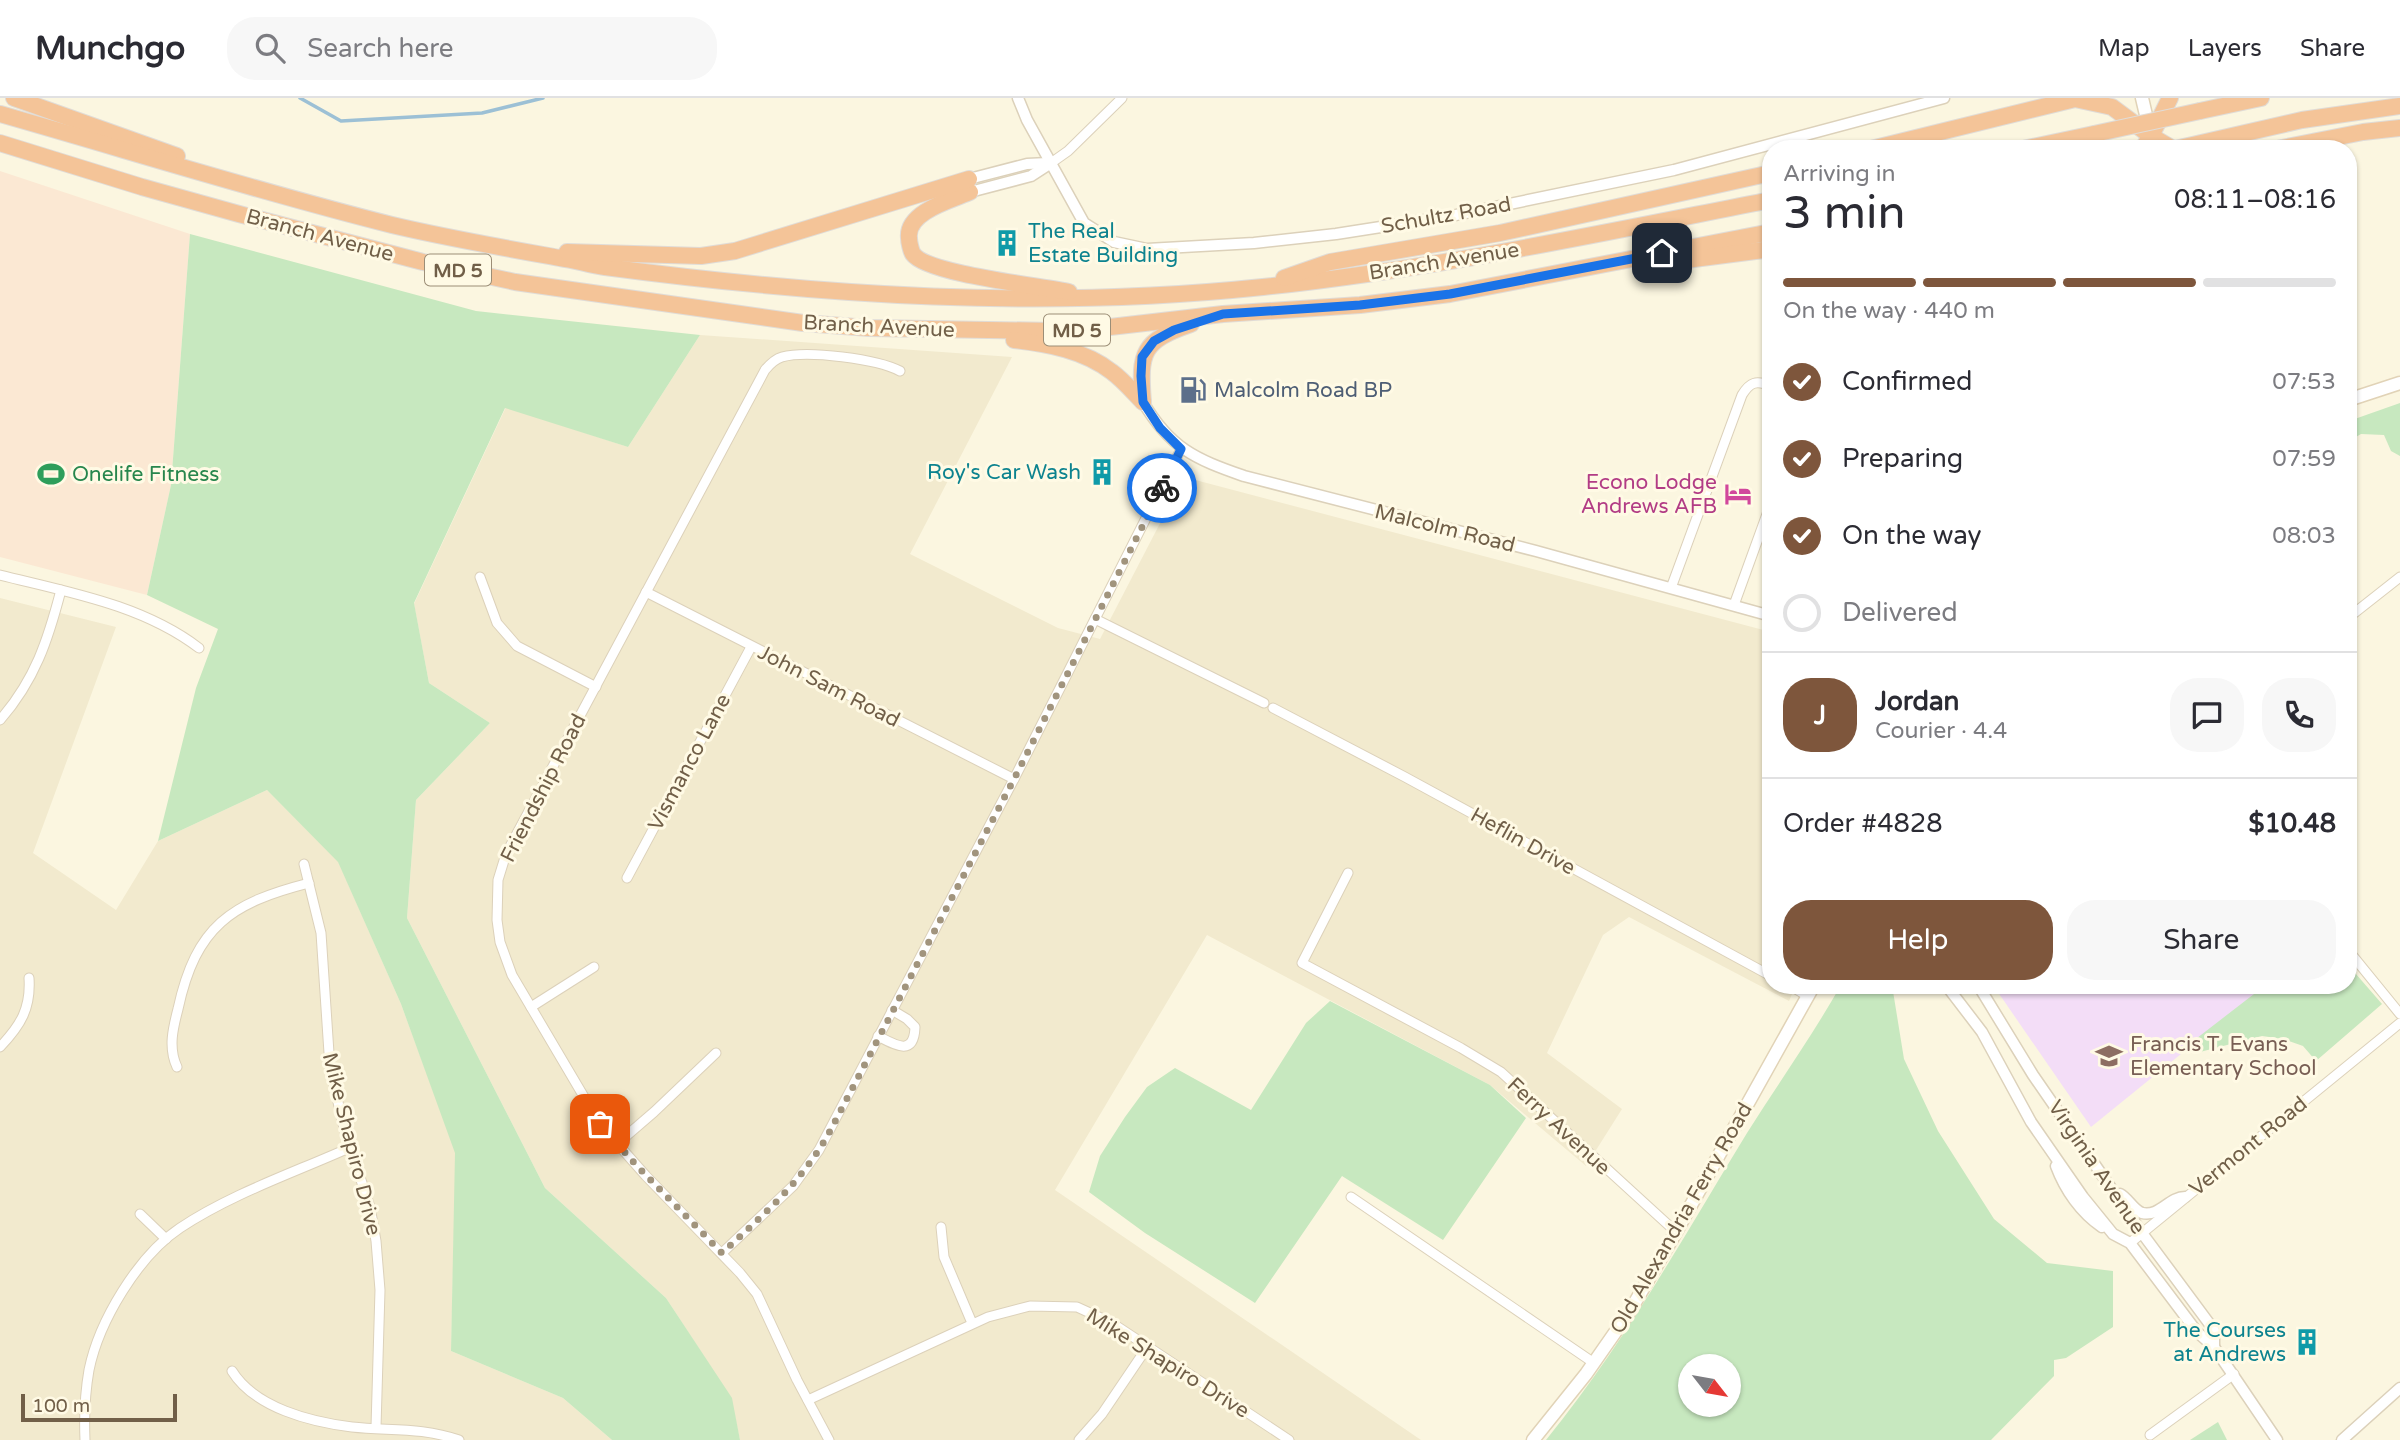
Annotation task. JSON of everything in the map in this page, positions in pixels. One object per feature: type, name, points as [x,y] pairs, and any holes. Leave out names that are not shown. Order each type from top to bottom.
[{"type":"highway","points":[[14,98],[169,151],[207,173]]},
{"type":"highway","points":[[2151,140],[2170,98]]},
{"type":"highway","points":[[2066,140],[2261,98]]},
{"type":"highway","points":[[1908,140],[2076,99],[2112,107],[2144,140]]},
{"type":"highway","points":[[2216,140],[2302,120],[2400,107]]},
{"type":"highway","name":"Branch Avenue","points":[[0,114],[394,225],[600,267],[761,285],[923,298],[1096,298],[1259,287],[1466,260],[1762,202]]},
{"type":"highway","points":[[2323,140],[2400,128]]},
{"type":"highway","name":"Branch Avenue","points":[[0,143],[142,187],[350,244],[515,282],[803,324],[869,328],[1055,331],[1223,314],[1386,302],[1450,294],[1762,234]]},
{"type":"highway","points":[[0,151],[142,187]]},
{"type":"highway","points":[[1259,287],[1330,262],[1500,233],[1762,175]]},
{"type":"highway","points":[[515,250],[701,256],[735,251],[969,186]]},
{"type":"highway","points":[[969,186],[920,216],[908,235],[912,253],[925,263],[953,271],[1096,298]]},
{"type":"highway","points":[[1562,271],[1640,266],[1762,250]]},
{"type":"highway","points":[[1143,402],[1142,357],[1154,341],[1174,330],[1223,314]]},
{"type":"highway","points":[[930,329],[1048,344],[1086,356],[1111,371],[1143,402]]},
{"type":"main road","points":[[2142,98],[2148,140]]},
{"type":"main road","points":[[2357,397],[2400,383]]},
{"type":"main road","name":"Old Alexandria Ferry Road","points":[[1533,1440],[1594,1363],[1630,1311],[1809,994]]},
{"type":"street","name":"Schultz Road","points":[[1018,98],[1027,120],[1084,223],[1114,242],[1147,249],[1336,234],[1451,216],[1674,170],[1762,147]]},
{"type":"street","points":[[969,186],[1027,164],[1051,163],[1068,151],[1122,98]]},
{"type":"street","name":"Schultz Road","points":[[1786,140],[1944,98]]},
{"type":"street","name":"Friendship Road","points":[[829,1440],[757,1294],[722,1253],[641,1171],[592,1113],[512,975],[500,942],[496,905],[498,880],[506,855],[768,366],[784,357],[807,355],[885,363],[900,371]]},
{"type":"street","points":[[1671,588],[1742,395],[1751,383],[1762,384]]},
{"type":"street","name":"Malcolm Road","points":[[1143,402],[1160,428],[1181,449],[1196,458],[1244,476],[1762,613]]},
{"type":"street","points":[[722,1253],[781,1198],[813,1161],[1014,779],[1181,449]]},
{"type":"street","points":[[1734,605],[1762,528]]},
{"type":"street","points":[[0,575],[61,590],[145,616],[182,634],[199,648]]},
{"type":"street","points":[[480,577],[497,623],[517,646],[596,687]]},
{"type":"street","points":[[2357,611],[2400,577]]},
{"type":"street","points":[[0,720],[20,695],[43,654],[61,590]]},
{"type":"street","name":"John Sam Road","points":[[646,592],[1014,779]]},
{"type":"street","points":[[1095,619],[1264,703]]},
{"type":"street","name":"Vismanco Lane","points":[[627,878],[751,647]]},
{"type":"street","name":"Heflin Drive","points":[[1273,708],[1762,971]]},
{"type":"street","name":"Mike Shapiro Drive","points":[[304,864],[321,933],[330,1068],[349,1148],[364,1187],[376,1241],[380,1290],[376,1427]]},
{"type":"street","name":"Ferry Avenue","points":[[1348,873],[1302,964],[1485,1061],[1507,1077],[1676,1232]]},
{"type":"street","points":[[177,1067],[172,1052],[172,1034],[186,978],[204,943],[220,924],[255,899],[309,883]]},
{"type":"street","points":[[2357,961],[2400,1014]]},
{"type":"street","points":[[531,1007],[594,967]]},
{"type":"street","points":[[0,1047],[25,1013],[30,996],[29,978]]},
{"type":"street","name":"Virginia Avenue","points":[[1953,994],[1982,1032],[2031,1122],[2083,1197],[2113,1234],[2130,1243],[2197,1332],[2214,1347],[2277,1440]]},
{"type":"street","name":"Virginia Avenue","points":[[1984,994],[2033,1075],[2142,1233],[2214,1330],[2214,1347]]},
{"type":"street","points":[[878,1036],[900,1047],[907,1046],[912,1041],[912,1023],[892,1010]]},
{"type":"street","name":"Vermont Road","points":[[2130,1243],[2400,1023]]},
{"type":"street","points":[[618,1143],[716,1053]]},
{"type":"street","points":[[85,1440],[89,1370],[99,1339],[132,1277],[166,1239],[221,1205],[349,1148]]},
{"type":"street","points":[[2114,1191],[2144,1213],[2156,1212],[2176,1197],[2185,1197]]},
{"type":"street","points":[[1351,1197],[1594,1363]]},
{"type":"street","points":[[140,1214],[166,1239]]},
{"type":"street","points":[[941,1227],[944,1257],[972,1324]]},
{"type":"street","name":"Mike Shapiro Drive","points":[[808,1400],[972,1324],[1018,1308],[1043,1305],[1077,1307],[1104,1318],[1289,1440]]},
{"type":"street","points":[[1079,1440],[1102,1414],[1148,1346]]},
{"type":"street","points":[[232,1371],[252,1393],[285,1409],[328,1423],[421,1430],[459,1440]]},
{"type":"street","points":[[2150,1435],[2234,1374]]},
{"type":"street","points":[[2342,1440],[2400,1388]]},
{"type":"shaded area","points":[[0,171],[190,234],[171,485],[147,595],[0,557]]},
{"type":"shaded area","points":[[700,335],[1012,357],[910,554],[1058,628],[1100,639],[1184,477],[1762,630],[1762,987],[1629,917],[1603,935],[1547,1053],[1622,1109],[1586,1166],[1490,1085],[1207,935],[1055,1190],[1421,1440],[740,1440],[731,1398],[666,1298],[545,1188],[407,918],[416,800],[490,723],[429,683],[414,604],[506,407],[628,447]]},
{"type":"shaded area","points":[[0,598],[116,627],[33,853],[116,910],[158,841],[267,790],[338,861],[401,1004],[456,1153],[451,1351],[563,1398],[612,1440],[0,1440]]},
{"type":"shaded area","points":[[1776,994],[1792,994],[1789,1001]]},
{"type":"shaded area","name":"Francis T. Evans Elementary School","points":[[1999,994],[2255,994],[2091,1127]]},
{"type":"green space","points":[[190,234],[476,311],[700,335],[628,447],[505,408],[414,603],[429,683],[490,723],[416,800],[407,918],[545,1188],[666,1298],[732,1398],[740,1440],[612,1440],[563,1398],[451,1351],[455,1153],[401,1004],[338,862],[267,790],[158,841],[196,688],[218,629],[147,595],[171,485]]},
{"type":"green space","points":[[2400,403],[2400,456],[2391,451],[2384,435],[2361,434],[2357,436],[2357,418]]},
{"type":"green space","points":[[2357,975],[2382,1004],[2316,1061],[2303,1046],[2262,1036],[2196,1053],[2188,1045],[2254,994],[2357,994]]},
{"type":"green space","points":[[1836,994],[1893,994],[1904,1059],[1938,1131],[1994,1219],[2047,1263],[2113,1271],[2113,1327],[2066,1358],[2054,1360],[2054,1376],[1991,1440],[1546,1440],[1627,1328]]},
{"type":"green space","points":[[1330,1001],[1490,1085],[1526,1118],[1443,1240],[1342,1176],[1255,1303],[1145,1233],[1089,1192],[1100,1156],[1147,1087],[1175,1068],[1251,1110],[1306,1023]]},
{"type":"green space","points":[[2218,1422],[2227,1440],[2190,1440]]},
{"type":"waterway","points":[[300,98],[341,121],[482,113],[543,98]]},
{"type":"way so far","points":[[600,1124],[722,1253],[793,1186],[813,1161],[829,1133],[1162,488]]},
{"type":"place","name":"The Real Estate Building","points":[[1007,243]]},
{"type":"place","name":"Malcolm Road BP","points":[[1193,390]]},
{"type":"place","name":"Roy's Car Wash","points":[[1102,472]]},
{"type":"place","name":"Onelife Fitness","points":[[51,474]]},
{"type":"place","name":"Econo Lodge Andrews AFB","points":[[1738,494]]},
{"type":"place","name":"Francis T. Evans Elementary School","points":[[2109,1056]]},
{"type":"place","name":"The Courses at Andrews","points":[[2307,1342]]},
{"type":"route","points":[[1162,488],[1181,449],[1160,428],[1143,402],[1142,357],[1154,341],[1174,330],[1223,314],[1360,305],[1450,294],[1662,253]]}]
